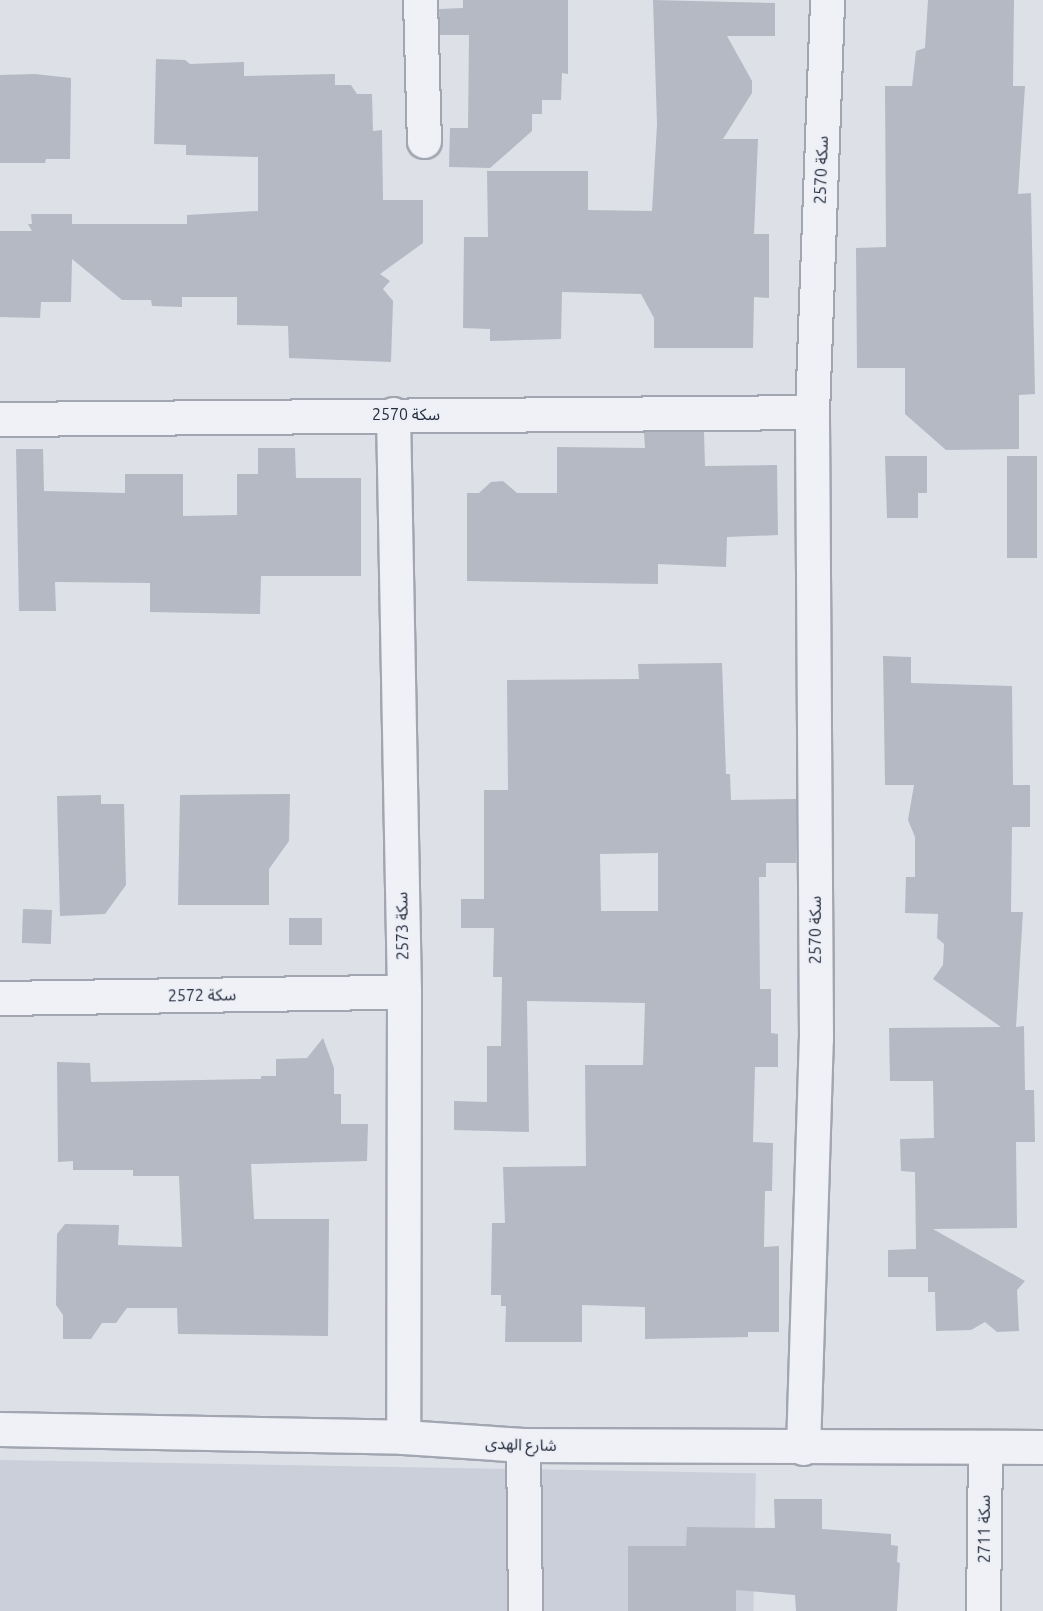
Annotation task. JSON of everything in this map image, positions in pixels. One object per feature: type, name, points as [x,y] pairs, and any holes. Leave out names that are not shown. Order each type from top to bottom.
[{"type":"street","points":[[420,0],[424,141]]},
{"type":"street","name":"سكة 2570","points":[[803,1448],[816,1038],[812,412],[827,0]]},
{"type":"street","name":"سكة 2570","points":[[0,419],[812,412]]},
{"type":"street","name":"سكة 2573","points":[[393,414],[404,992],[403,1437]]},
{"type":"street","name":"سكة 2572","points":[[0,998],[404,992]]},
{"type":"street","name":"شارع الهدى","points":[[0,1429],[403,1437],[524,1445],[803,1448],[1043,1447]]},
{"type":"street","points":[[524,1445],[525,1611]]},
{"type":"street","name":"سكة 2711","points":[[983,1611],[985,1447]]},
{"type":"shaded area","points":[[0,1460],[756,1473],[753,1611],[0,1611]]},
{"type":"building","points":[[463,0],[568,0],[568,74],[562,73],[561,100],[542,100],[542,114],[532,114],[532,131],[490,168],[449,167],[450,128],[468,128],[469,35],[440,35],[439,9],[463,8]]},
{"type":"building","points":[[653,0],[775,3],[775,36],[727,36],[752,81],[752,93],[723,139],[758,139],[754,234],[769,234],[769,298],[754,297],[753,348],[654,348],[654,318],[641,294],[562,292],[561,339],[490,341],[490,329],[463,328],[464,237],[488,237],[487,171],[588,171],[588,210],[652,211],[657,124]]},
{"type":"building","points":[[928,0],[1014,0],[1013,86],[1025,86],[1018,194],[1031,193],[1035,394],[1019,395],[1019,449],[946,450],[905,414],[905,368],[857,368],[856,248],[886,247],[885,86],[912,86],[916,51],[925,48]]},
{"type":"building","points":[[156,59],[185,60],[190,64],[244,62],[244,76],[335,74],[335,85],[351,85],[357,94],[372,94],[373,131],[382,130],[383,200],[423,200],[423,243],[380,274],[390,281],[383,289],[393,301],[391,362],[289,358],[288,326],[237,325],[237,297],[182,297],[182,307],[152,306],[151,300],[122,300],[72,259],[71,302],[41,302],[40,318],[0,317],[0,231],[32,231],[28,224],[32,224],[31,214],[72,214],[72,224],[187,224],[187,215],[258,211],[258,157],[186,155],[186,145],[154,144]]},
{"type":"building","points":[[35,74],[71,78],[70,159],[46,159],[45,163],[0,163],[0,75]]},
{"type":"building","points":[[644,432],[704,432],[705,466],[777,465],[778,535],[727,537],[726,567],[658,564],[658,584],[467,581],[467,493],[479,493],[491,482],[503,481],[517,493],[557,493],[557,447],[645,448]]},
{"type":"building","points":[[258,448],[295,448],[296,478],[361,478],[361,576],[261,576],[260,614],[150,612],[150,583],[55,582],[56,611],[19,611],[16,449],[43,449],[44,491],[125,493],[125,474],[183,474],[183,516],[237,515],[237,474],[258,474]]},
{"type":"building","points":[[885,456],[927,456],[927,493],[918,493],[918,518],[887,518]]},
{"type":"building","points":[[1007,456],[1037,456],[1037,558],[1007,558]]},
{"type":"building","points":[[883,656],[911,657],[911,683],[1012,686],[1013,785],[1030,785],[1030,827],[1012,827],[1011,912],[1023,912],[1016,1027],[1024,1026],[1025,1090],[1034,1090],[1035,1142],[1016,1142],[1017,1228],[933,1229],[1025,1281],[1017,1290],[1019,1331],[997,1332],[985,1322],[971,1330],[936,1331],[935,1292],[928,1292],[928,1277],[888,1277],[888,1250],[916,1249],[915,1172],[901,1171],[900,1139],[934,1138],[933,1081],[890,1081],[889,1028],[1001,1027],[933,979],[943,965],[944,944],[937,938],[938,914],[905,913],[906,877],[915,877],[915,837],[908,820],[914,785],[885,785]]},
{"type":"building","points":[[722,663],[726,774],[730,774],[731,800],[796,799],[796,863],[766,863],[766,877],[759,877],[760,989],[771,989],[771,1033],[778,1034],[778,1067],[755,1067],[753,1142],[773,1143],[772,1191],[765,1191],[764,1247],[779,1246],[779,1332],[748,1332],[748,1337],[645,1339],[645,1307],[582,1305],[582,1342],[505,1342],[506,1306],[501,1306],[501,1295],[491,1295],[492,1223],[505,1223],[503,1167],[586,1166],[585,1065],[643,1065],[645,1003],[527,1001],[529,1132],[454,1130],[454,1101],[487,1102],[487,1046],[501,1046],[502,977],[493,977],[494,928],[461,928],[461,899],[484,899],[484,790],[508,790],[507,680],[639,679],[638,664]],"holes":[[[658,853],[658,911],[601,911],[600,854]]]},
{"type":"building","points":[[290,794],[289,841],[269,869],[269,905],[178,905],[180,795]]},
{"type":"building","points":[[101,795],[101,804],[124,804],[126,885],[105,914],[60,916],[57,796]]},
{"type":"building","points":[[23,909],[52,910],[51,944],[22,943]]},
{"type":"building","points":[[289,918],[322,918],[322,945],[289,945]]},
{"type":"building","points":[[323,1038],[334,1068],[334,1094],[341,1094],[341,1124],[368,1124],[367,1161],[251,1164],[254,1219],[329,1219],[328,1336],[178,1334],[177,1308],[127,1308],[116,1323],[102,1323],[91,1339],[63,1339],[63,1315],[56,1305],[57,1234],[65,1224],[119,1225],[118,1245],[182,1247],[179,1176],[133,1176],[133,1170],[73,1170],[73,1161],[58,1162],[57,1062],[90,1063],[91,1082],[261,1079],[261,1076],[276,1076],[276,1059],[307,1058]]},
{"type":"building","points":[[774,1499],[822,1499],[822,1529],[891,1534],[891,1545],[898,1546],[897,1562],[900,1563],[897,1611],[796,1611],[795,1595],[736,1590],[736,1611],[628,1611],[628,1546],[686,1546],[687,1527],[775,1528]]}]
